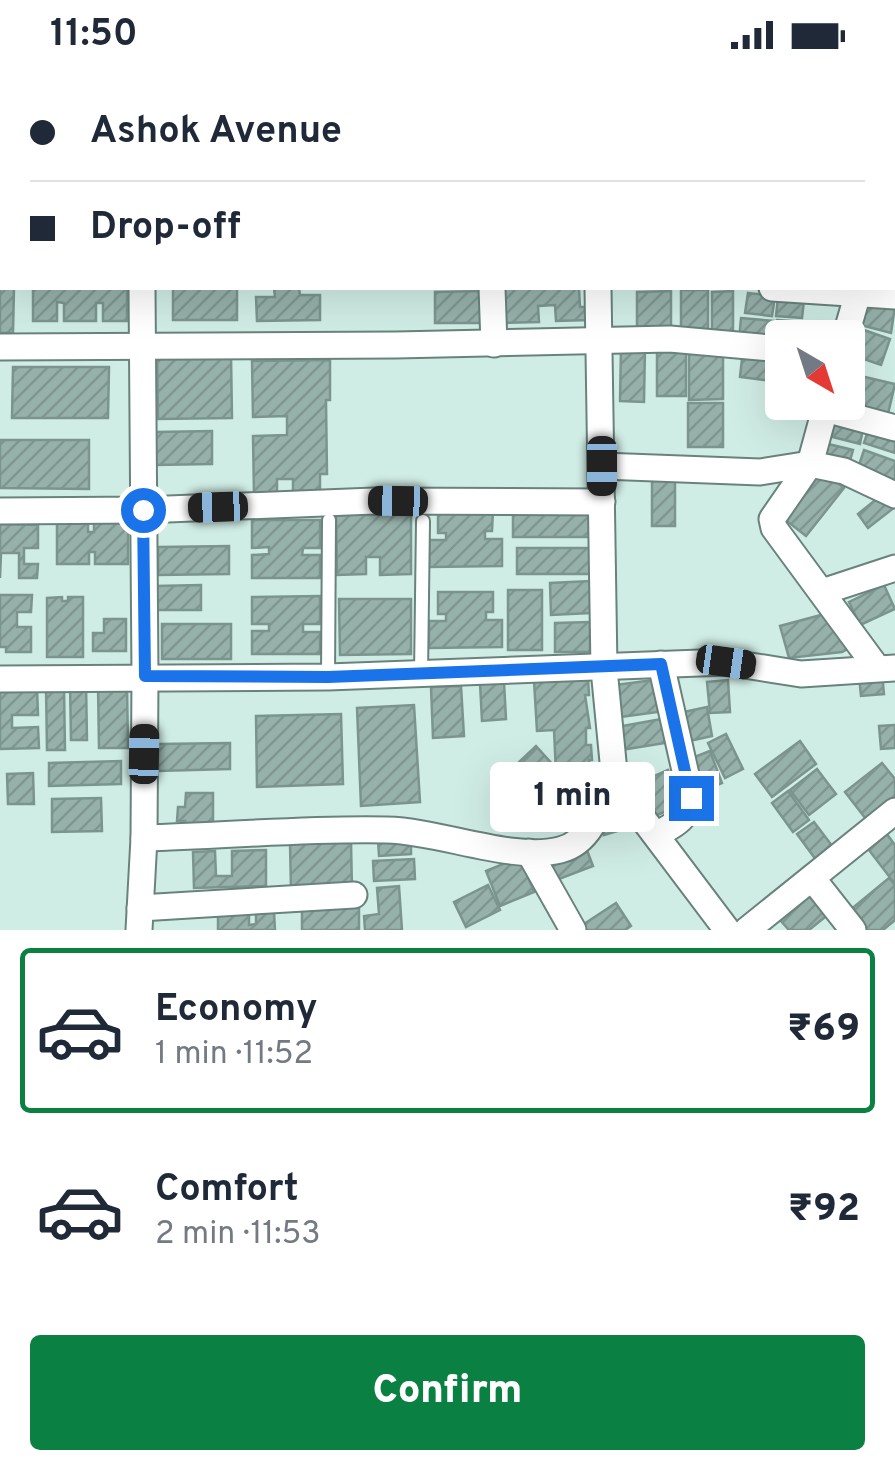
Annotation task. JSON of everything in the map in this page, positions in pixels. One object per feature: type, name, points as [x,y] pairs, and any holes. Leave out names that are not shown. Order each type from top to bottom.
[{"type":"street","points":[[142,290],[145,676],[139,919],[354,895]]},
{"type":"street","points":[[492,290],[494,344]]},
{"type":"street","points":[[598,290],[604,668],[614,772],[626,794],[727,930]]},
{"type":"street","points":[[806,290],[895,296]]},
{"type":"street","points":[[850,320],[858,293]]},
{"type":"street","points":[[0,347],[494,344],[670,338],[765,347]]},
{"type":"street","points":[[865,418],[895,428]]},
{"type":"street","points":[[822,420],[810,464],[772,519],[774,528],[886,668]]},
{"type":"street","points":[[602,466],[760,472],[810,464],[844,472],[895,494]]},
{"type":"street","points":[[0,511],[374,501],[602,502]]},
{"type":"street","points":[[822,592],[895,568]]},
{"type":"street","points":[[0,679],[328,677],[726,662],[800,674],[886,668]]},
{"type":"street","points":[[656,835],[680,822],[690,810],[691,798],[661,664]]},
{"type":"street","points":[[144,838],[387,830],[434,834],[529,852],[561,850],[580,840],[591,828],[614,772]]},
{"type":"street","points":[[747,930],[895,811]]},
{"type":"street","points":[[529,852],[572,930]]},
{"type":"street","points":[[812,878],[853,930]]},
{"type":"lane","points":[[328,677],[329,520]]},
{"type":"lane","points":[[421,674],[423,521]]},
{"type":"building","points":[[0,290],[14,290],[13,333],[0,333]]},
{"type":"building","points":[[33,290],[127,290],[127,321],[103,321],[103,303],[96,303],[96,321],[64,321],[64,303],[57,302],[57,321],[33,321]]},
{"type":"building","points":[[173,290],[237,290],[237,320],[173,320]]},
{"type":"building","points":[[274,290],[320,295],[320,320],[257,321],[256,297],[275,297]]},
{"type":"building","points":[[499,290],[579,290],[580,307],[588,307],[589,320],[556,321],[555,305],[538,306],[539,322],[500,323]]},
{"type":"building","points":[[681,290],[708,290],[708,329],[681,330]]},
{"type":"building","points":[[484,291],[484,323],[435,323],[435,292]]},
{"type":"building","points":[[671,291],[671,327],[637,327],[637,292]]},
{"type":"building","points":[[733,291],[733,333],[712,333],[712,292]]},
{"type":"building","points":[[748,293],[775,296],[772,316],[745,313]]},
{"type":"building","points":[[778,297],[804,300],[802,318],[776,316]]},
{"type":"building","points":[[868,299],[895,306],[891,333],[865,326],[862,320]]},
{"type":"building","points":[[741,318],[765,320],[765,342],[739,340]]},
{"type":"building","points":[[865,330],[890,339],[881,365],[865,359]]},
{"type":"building","points":[[621,348],[645,348],[644,402],[620,401]]},
{"type":"building","points":[[657,349],[686,349],[686,396],[657,396]]},
{"type":"building","points":[[689,350],[723,350],[723,399],[689,400]]},
{"type":"building","points":[[743,350],[765,353],[765,380],[740,377]]},
{"type":"building","points":[[231,354],[232,418],[158,419],[157,355]]},
{"type":"building","points":[[330,360],[327,474],[320,474],[320,495],[293,495],[293,479],[277,479],[277,495],[254,496],[253,436],[287,435],[287,416],[253,417],[252,361]]},
{"type":"building","points":[[13,367],[109,367],[108,418],[12,418]]},
{"type":"building","points":[[865,377],[895,384],[887,418],[865,409]]},
{"type":"building","points":[[688,403],[723,403],[723,447],[688,447]]},
{"type":"building","points":[[828,420],[864,424],[860,444],[825,435]]},
{"type":"building","points":[[870,425],[895,433],[895,453],[864,443]]},
{"type":"building","points":[[212,431],[212,464],[155,465],[155,432]]},
{"type":"building","points":[[0,440],[89,440],[89,489],[0,488]]},
{"type":"building","points":[[820,442],[853,450],[848,468],[816,461]]},
{"type":"building","points":[[864,450],[895,461],[895,483],[857,471]]},
{"type":"building","points":[[817,466],[844,488],[806,536],[778,514]]},
{"type":"building","points":[[652,472],[675,472],[675,526],[652,526]]},
{"type":"building","points":[[884,493],[895,507],[868,528],[858,514]]},
{"type":"building","points":[[493,510],[492,531],[485,531],[485,539],[502,539],[502,566],[429,567],[429,540],[446,540],[446,533],[438,533],[438,511]]},
{"type":"building","points":[[513,510],[589,510],[589,537],[513,537]]},
{"type":"building","points":[[336,513],[411,513],[411,574],[380,575],[380,557],[366,557],[366,574],[337,575]]},
{"type":"building","points":[[57,516],[88,516],[88,532],[94,532],[94,516],[128,516],[128,564],[95,564],[95,552],[89,552],[89,564],[57,564]]},
{"type":"building","points":[[252,520],[320,520],[320,548],[303,548],[302,555],[320,555],[320,578],[252,578],[252,555],[269,554],[269,547],[252,548]]},
{"type":"building","points":[[0,524],[38,525],[38,548],[24,548],[24,564],[38,564],[37,578],[19,578],[19,553],[1,553],[0,578]]},
{"type":"building","points":[[229,546],[229,574],[158,575],[158,547]]},
{"type":"building","points":[[517,548],[590,548],[590,574],[517,574]]},
{"type":"building","points":[[590,581],[591,613],[551,615],[550,583]]},
{"type":"building","points":[[201,585],[201,610],[155,610],[155,586]]},
{"type":"building","points":[[884,585],[895,609],[860,625],[849,602]]},
{"type":"building","points":[[508,590],[542,590],[542,650],[508,650]]},
{"type":"building","points":[[438,592],[493,592],[493,612],[486,612],[486,620],[502,620],[502,647],[429,648],[429,621],[446,621],[446,614],[438,614]]},
{"type":"building","points":[[0,595],[32,595],[31,612],[17,612],[17,627],[31,627],[31,652],[6,652],[6,647],[0,647]]},
{"type":"building","points":[[320,596],[320,624],[303,624],[303,632],[320,632],[320,654],[252,654],[252,631],[269,631],[269,624],[252,624],[252,597]]},
{"type":"building","points":[[62,597],[62,601],[68,601],[68,597],[83,597],[83,657],[47,657],[47,598]]},
{"type":"building","points":[[339,599],[411,599],[411,654],[340,655]]},
{"type":"building","points":[[832,612],[853,646],[842,652],[789,658],[780,626]]},
{"type":"building","points":[[104,619],[126,619],[126,651],[93,651],[93,633],[104,633]]},
{"type":"building","points":[[590,622],[590,652],[555,652],[555,623]]},
{"type":"building","points":[[162,624],[231,624],[231,659],[162,659]]},
{"type":"building","points":[[882,673],[884,694],[861,696],[859,676]]},
{"type":"building","points":[[588,678],[589,695],[585,695],[590,728],[586,728],[586,745],[591,745],[594,792],[557,794],[554,730],[537,731],[534,681]]},
{"type":"building","points":[[654,680],[658,712],[620,717],[615,685]]},
{"type":"building","points":[[728,680],[730,712],[710,713],[707,682]]},
{"type":"building","points":[[70,682],[86,682],[87,740],[71,740]]},
{"type":"building","points":[[504,682],[506,719],[482,721],[480,683]]},
{"type":"building","points":[[127,684],[128,748],[99,748],[98,685]]},
{"type":"building","points":[[461,686],[464,736],[433,738],[431,687]]},
{"type":"building","points":[[37,687],[38,715],[12,715],[12,728],[38,727],[39,748],[0,749],[0,688]]},
{"type":"building","points":[[46,687],[64,687],[65,750],[47,750]]},
{"type":"building","points":[[414,705],[420,802],[361,806],[357,708]]},
{"type":"building","points":[[707,707],[712,736],[685,742],[679,713]]},
{"type":"building","points":[[341,714],[343,784],[257,787],[256,716]]},
{"type":"building","points":[[667,718],[671,742],[621,750],[617,727]]},
{"type":"building","points":[[895,725],[895,748],[881,749],[879,726]]},
{"type":"building","points":[[726,734],[743,769],[725,778],[708,743]]},
{"type":"building","points":[[800,741],[816,764],[772,797],[755,774]]},
{"type":"building","points":[[230,743],[230,769],[158,771],[158,744]]},
{"type":"building","points":[[536,746],[554,766],[536,783],[518,763]]},
{"type":"building","points":[[710,751],[722,783],[700,792],[687,760]]},
{"type":"building","points":[[121,761],[121,784],[49,786],[49,763]]},
{"type":"building","points":[[882,763],[895,779],[895,803],[869,823],[845,792]]},
{"type":"building","points":[[817,769],[836,794],[809,815],[790,790]]},
{"type":"building","points":[[668,770],[683,803],[647,820],[632,786]]},
{"type":"building","points":[[33,773],[34,804],[8,804],[7,774]]},
{"type":"building","points":[[788,791],[809,820],[793,832],[772,803]]},
{"type":"building","points":[[186,793],[213,793],[213,835],[185,834],[185,821],[177,821],[178,807],[185,807]]},
{"type":"building","points":[[101,798],[102,831],[52,832],[52,799]]},
{"type":"building","points":[[621,805],[631,827],[604,835],[606,809]]},
{"type":"building","points":[[814,822],[836,851],[819,864],[797,834]]},
{"type":"building","points":[[881,826],[895,845],[895,884],[862,841]]},
{"type":"building","points":[[411,838],[411,854],[379,856],[378,840]]},
{"type":"building","points":[[351,842],[352,888],[291,890],[290,843]]},
{"type":"building","points":[[585,845],[593,866],[554,881],[546,861]]},
{"type":"building","points":[[266,850],[266,886],[194,888],[193,852],[215,851],[216,876],[232,876],[232,851]]},
{"type":"building","points":[[520,857],[534,892],[500,906],[486,871]]},
{"type":"building","points":[[414,859],[415,879],[374,881],[373,861]]},
{"type":"building","points":[[889,878],[895,885],[895,920],[883,930],[864,930],[849,911]]},
{"type":"building","points":[[488,885],[500,910],[466,927],[454,902]]},
{"type":"building","points":[[399,886],[402,930],[365,930],[364,916],[379,914],[377,888]]},
{"type":"building","points":[[813,891],[830,913],[809,930],[789,930],[779,919]]},
{"type":"building","points":[[359,903],[359,930],[302,930],[302,904]]},
{"type":"building","points":[[616,903],[631,926],[625,930],[579,930],[578,928]]},
{"type":"building","points":[[256,912],[274,912],[275,930],[218,930],[218,914],[249,913],[249,925],[256,924]]},
{"type":"route","points":[[143,510],[145,676],[328,677],[661,664],[691,798]]}]
